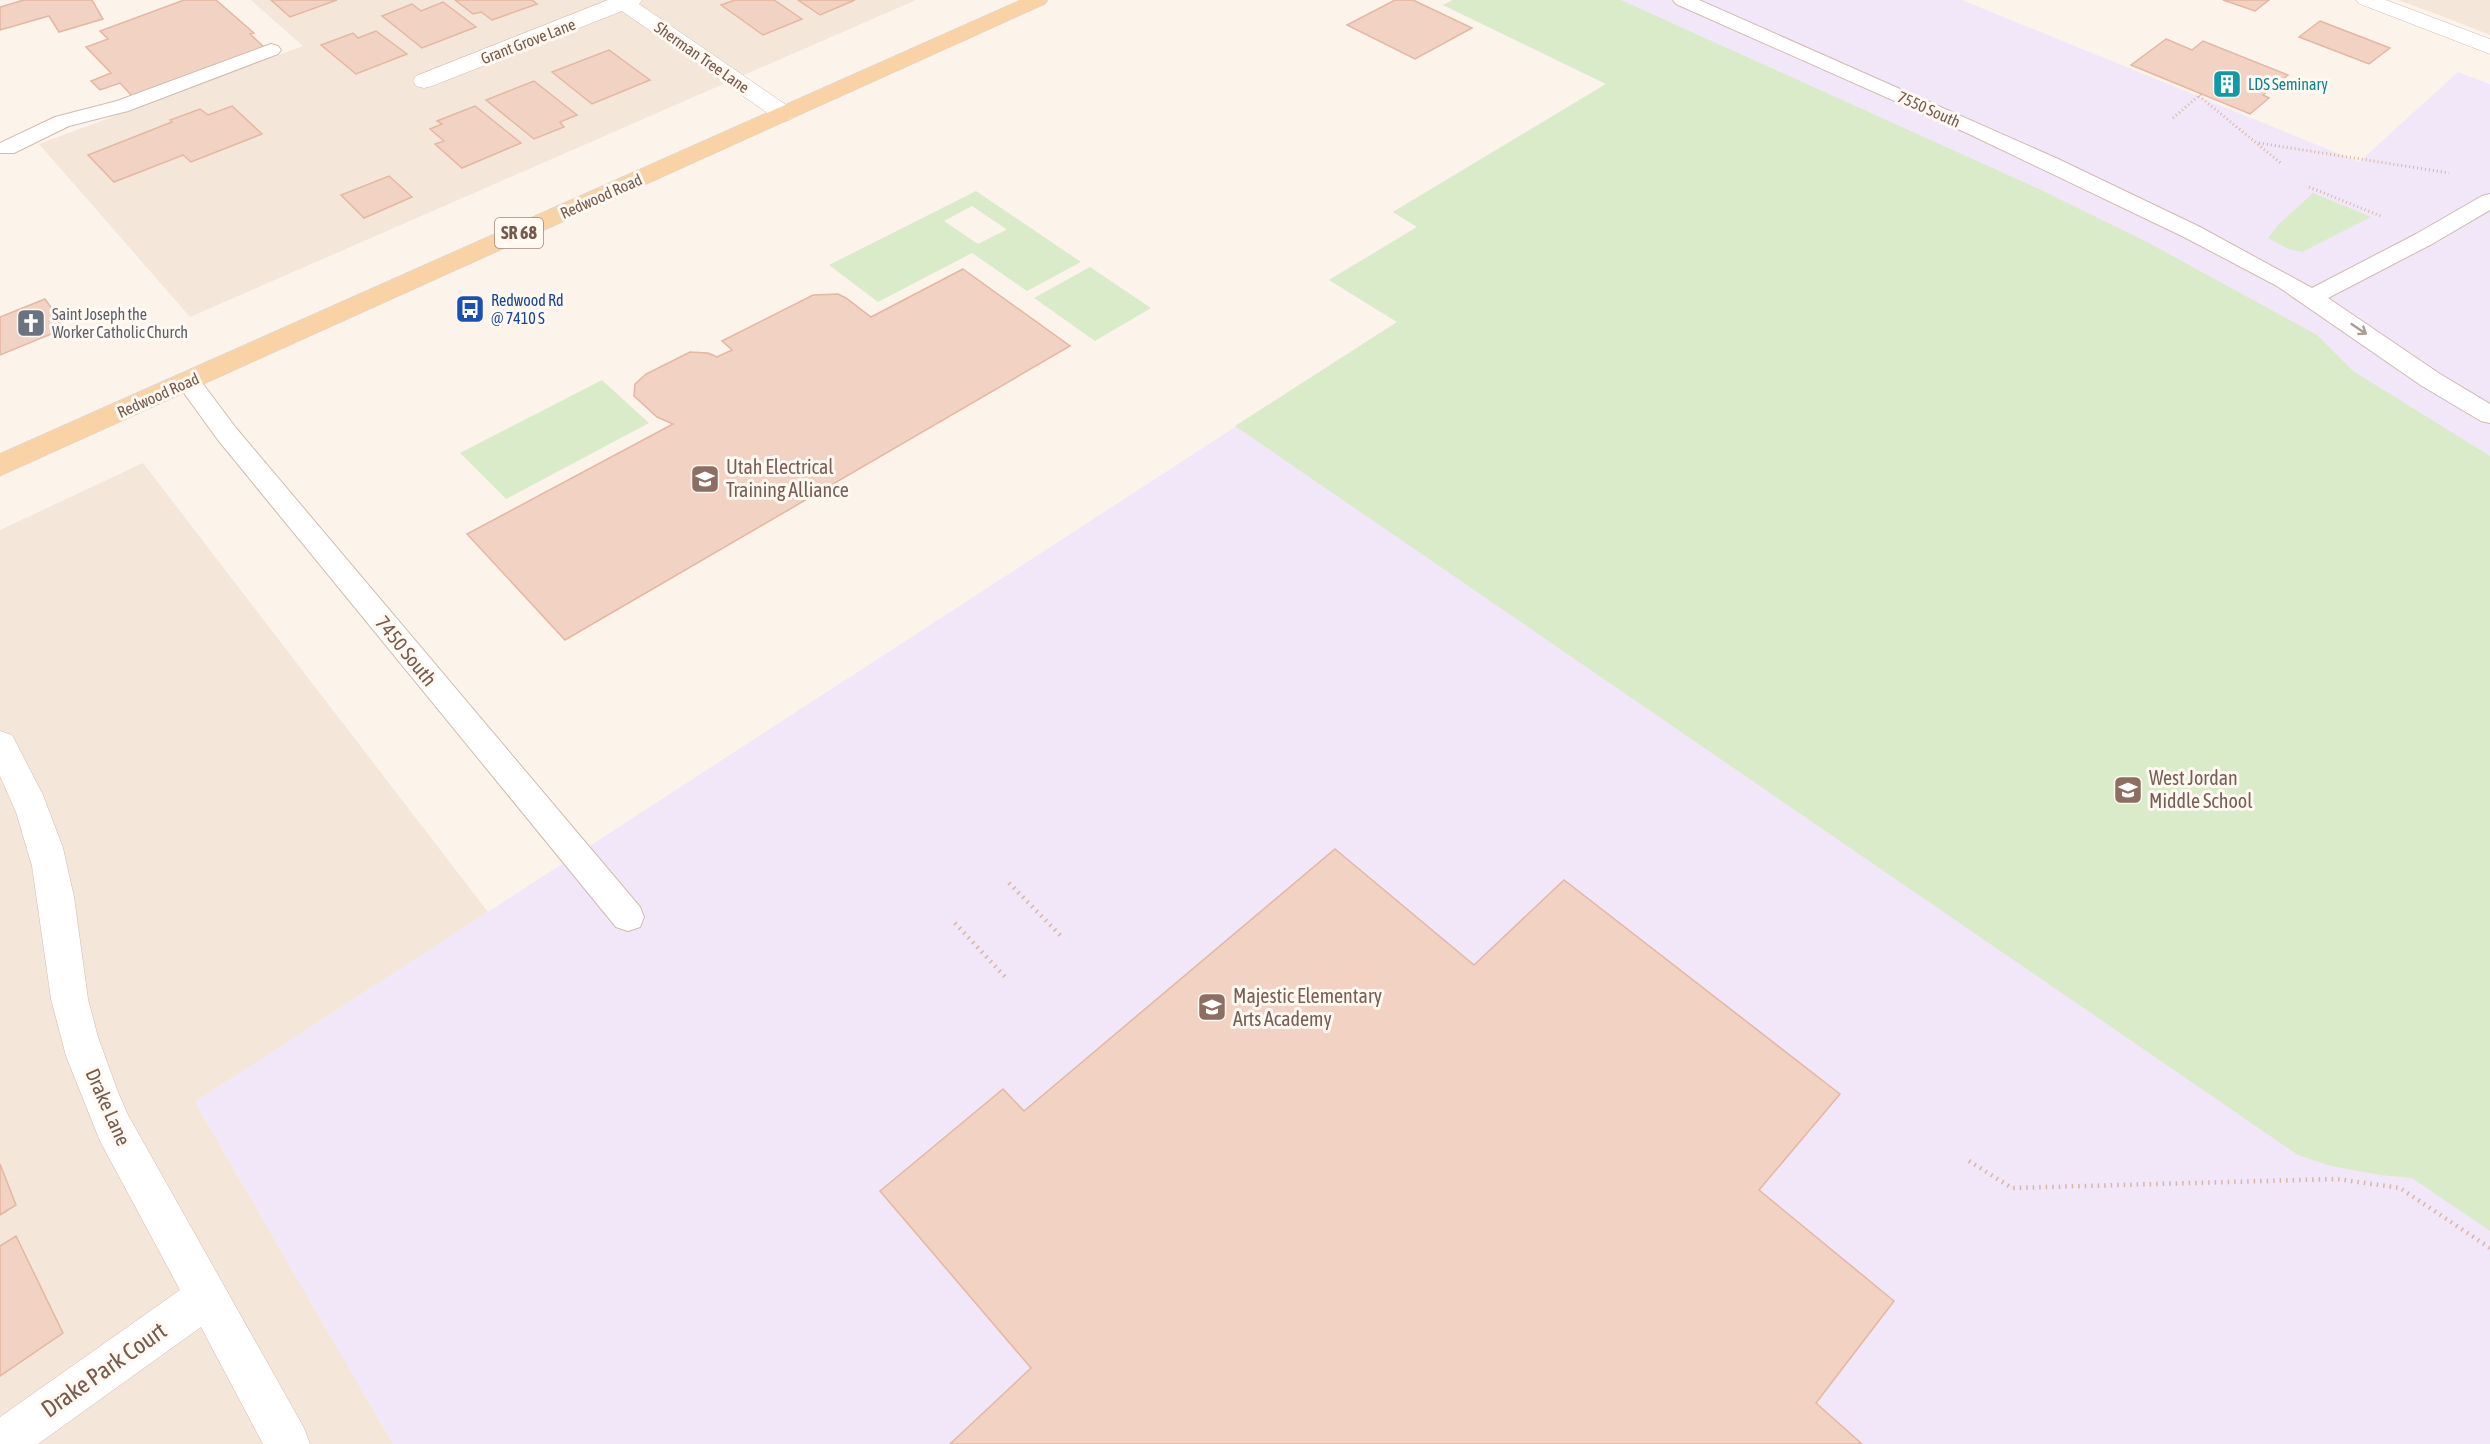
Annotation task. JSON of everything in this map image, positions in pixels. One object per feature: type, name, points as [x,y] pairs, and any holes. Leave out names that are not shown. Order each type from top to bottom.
[{"type":"main road","name":"Redwood Road","points":[[0,466],[1038,0]]},
{"type":"street","points":[[2367,0],[2490,47]]},
{"type":"street","name":"Sherman Tree Lane","points":[[625,1],[784,114]]},
{"type":"street","name":"Grant Grove Lane","points":[[424,81],[625,1]]},
{"type":"street","name":"Drake Lane","points":[[0,744],[32,805],[45,842],[54,884],[66,981],[94,1084],[114,1128],[288,1444]]},
{"type":"street","name":"Drake Park Court","points":[[0,1444],[207,1297]]},
{"type":"lane","name":"7550 South","points":[[1683,0],[2053,164],[2173,222],[2265,270],[2431,380],[2490,415]]},
{"type":"lane","points":[[6,148],[24,138],[99,110],[121,107],[271,50]]},
{"type":"lane","points":[[2310,298],[2424,239],[2490,201]]},
{"type":"lane","name":"7450 South","points":[[188,381],[235,443],[628,917]]},
{"type":"path","points":[[2173,118],[2200,95],[2282,164]]},
{"type":"path","points":[[2259,143],[2449,173]]},
{"type":"path","points":[[2309,187],[2385,218]]},
{"type":"path","points":[[1009,883],[1062,937]]},
{"type":"path","points":[[955,923],[1007,979]]},
{"type":"path","points":[[1970,1161],[2012,1188],[2337,1179],[2400,1188],[2490,1248]]},
{"type":"shaded area","points":[[251,0],[916,0],[190,317],[39,144],[303,46]]},
{"type":"shaded area","points":[[1453,0],[1962,0],[2359,162],[2458,72],[2490,84],[2490,1444],[393,1444],[195,1102],[1397,322],[1329,280],[1417,227],[1393,212],[1606,84],[1443,5]]},
{"type":"shaded area","points":[[2398,0],[2490,0],[2490,35],[2452,20]]},
{"type":"shaded area","points":[[143,463],[488,912],[195,1102],[393,1444],[0,1444],[0,530]]},
{"type":"green space","name":"West Jordan Middle School","points":[[1453,0],[1621,0],[2039,189],[2147,242],[2317,335],[2353,371],[2490,456],[2490,1231],[2412,1178],[2331,1166],[2298,1155],[1235,426],[1397,322],[1329,280],[1417,227],[1393,212],[1606,84],[1443,5]]},
{"type":"green space","points":[[976,191],[1081,262],[1027,291],[972,253],[878,302],[829,265]],"holes":[[[972,206],[1006,229],[978,244],[944,221]]]},
{"type":"green space","points":[[2313,193],[2371,217],[2302,252],[2289,249],[2268,238],[2278,225]]},
{"type":"green space","points":[[1090,267],[1151,308],[1095,341],[1034,298]]},
{"type":"green space","points":[[602,380],[649,423],[506,499],[460,453]]},
{"type":"building","points":[[24,0],[92,0],[103,19],[59,32],[49,16],[0,30],[0,7]]},
{"type":"building","points":[[184,0],[216,0],[254,33],[250,34],[265,48],[133,97],[120,83],[100,90],[91,81],[111,73],[86,47],[108,39],[100,31]]},
{"type":"building","points":[[271,0],[337,0],[290,17]]},
{"type":"building","points":[[455,0],[532,0],[537,4],[492,20],[481,12],[473,14]]},
{"type":"building","points":[[735,0],[774,0],[802,19],[763,35],[721,5]]},
{"type":"building","points":[[798,0],[855,0],[820,15]]},
{"type":"building","points":[[1395,0],[1413,0],[1472,28],[1415,59],[1347,25]]},
{"type":"building","points":[[2223,0],[2269,0],[2255,11]]},
{"type":"building","points":[[443,2],[476,27],[422,48],[382,16],[412,4],[421,11]]},
{"type":"building","points":[[2320,21],[2390,48],[2369,64],[2299,37]]},
{"type":"building","points":[[376,31],[407,54],[356,74],[321,45],[353,33],[358,38]]},
{"type":"building","name":"LDS Seminary","points":[[2166,39],[2192,50],[2203,41],[2288,75],[2263,95],[2269,98],[2250,114],[2131,65]]},
{"type":"building","points":[[609,50],[650,80],[592,104],[552,72]]},
{"type":"building","points":[[534,81],[577,115],[560,122],[564,127],[534,139],[486,100]]},
{"type":"building","points":[[232,106],[262,134],[191,162],[183,155],[114,182],[88,155],[200,109],[208,115]]},
{"type":"building","points":[[475,106],[521,143],[462,168],[435,144],[444,141],[430,129],[442,124],[437,121]]},
{"type":"building","points":[[389,176],[412,197],[364,218],[341,195]]},
{"type":"building","name":"Utah Electrical Training Alliance","points":[[963,269],[1070,346],[565,640],[467,534],[673,424],[657,417],[634,396],[635,384],[646,374],[690,352],[708,353],[717,357],[732,350],[722,341],[813,295],[838,294],[871,317]]},
{"type":"building","name":"Saint Joseph the Worker Catholic Church","points":[[45,299],[66,328],[0,355],[0,317]]},
{"type":"building","points":[[1335,849],[1474,965],[1564,880],[1840,1094],[1759,1190],[1894,1301],[1816,1403],[1862,1444],[950,1444],[1031,1368],[880,1191],[1003,1089],[1024,1111]]},
{"type":"building","points":[[0,1164],[16,1205],[0,1215]]},
{"type":"building","points":[[16,1236],[63,1333],[0,1376],[0,1246]]},
{"type":"place","name":"LDS Seminary","points":[[2227,84]]},
{"type":"place","name":"Redwood Rd @ 7410 S","points":[[470,309]]},
{"type":"place","name":"Saint Joseph the Worker Catholic Church","points":[[31,323]]},
{"type":"place","name":"Utah Electrical Training Alliance","points":[[705,479]]},
{"type":"place","name":"West Jordan Middle School","points":[[2128,790]]},
{"type":"place","name":"Majestic Elementary Arts Academy","points":[[1212,1007]]}]
